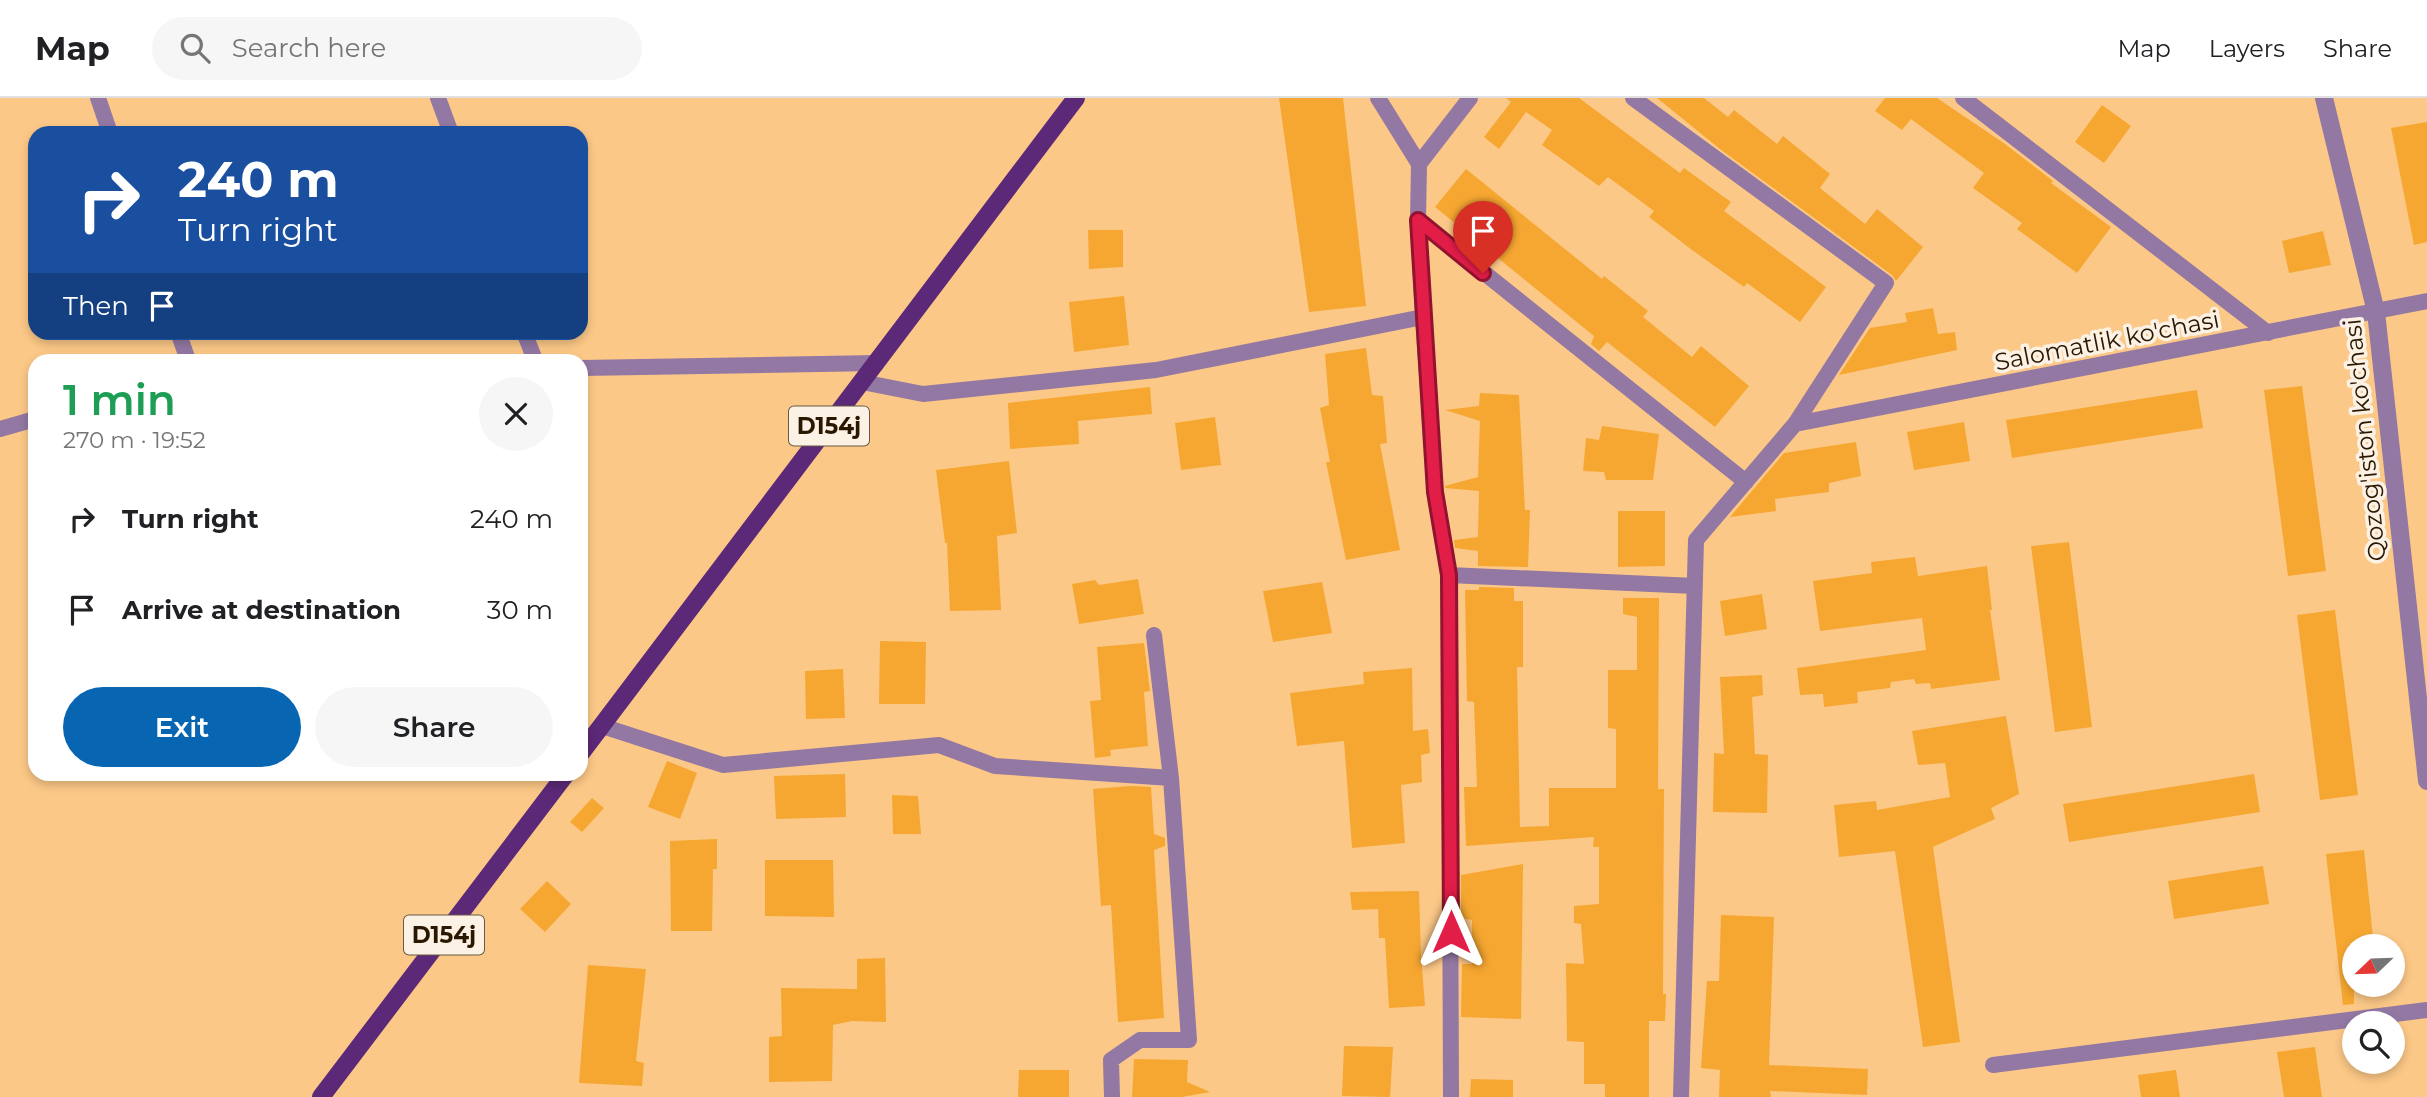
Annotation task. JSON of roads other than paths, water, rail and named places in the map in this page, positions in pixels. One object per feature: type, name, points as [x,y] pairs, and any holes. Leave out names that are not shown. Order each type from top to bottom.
[{"type":"main road","name":"D154j","points":[[588,744],[1076,98]]},
{"type":"main road","name":"D154j","points":[[321,1097],[561,781]]},
{"type":"street","points":[[98,98],[108,126]]},
{"type":"street","points":[[438,98],[448,126]]},
{"type":"street","points":[[1377,98],[1419,164],[1418,220],[1435,492],[1449,575],[1451,1097]]},
{"type":"street","points":[[1419,164],[1470,98]]},
{"type":"street","points":[[1633,98],[1885,283],[1795,424],[1696,540],[1681,1097]]},
{"type":"street","points":[[1963,98],[2268,333]]},
{"type":"street","name":"Qozog'iston ko'chasi","points":[[2324,98],[2376,312],[2423,704],[2427,782]]},
{"type":"street","points":[[1418,220],[1746,482]]},
{"type":"street","name":"Salomatlik ko'chasi","points":[[1795,424],[2427,301]]},
{"type":"street","points":[[862,382],[923,394],[1156,370],[1423,317]]},
{"type":"street","points":[[588,368],[876,363]]},
{"type":"street","points":[[0,429],[28,421]]},
{"type":"street","points":[[1449,575],[1695,586]]},
{"type":"street","points":[[1112,1097],[1111,1060],[1140,1040],[1189,1040],[1171,778],[1154,635]]},
{"type":"street","points":[[602,726],[723,765],[939,745],[995,766],[1171,778]]},
{"type":"street","points":[[1993,1065],[2427,1010]]}]
